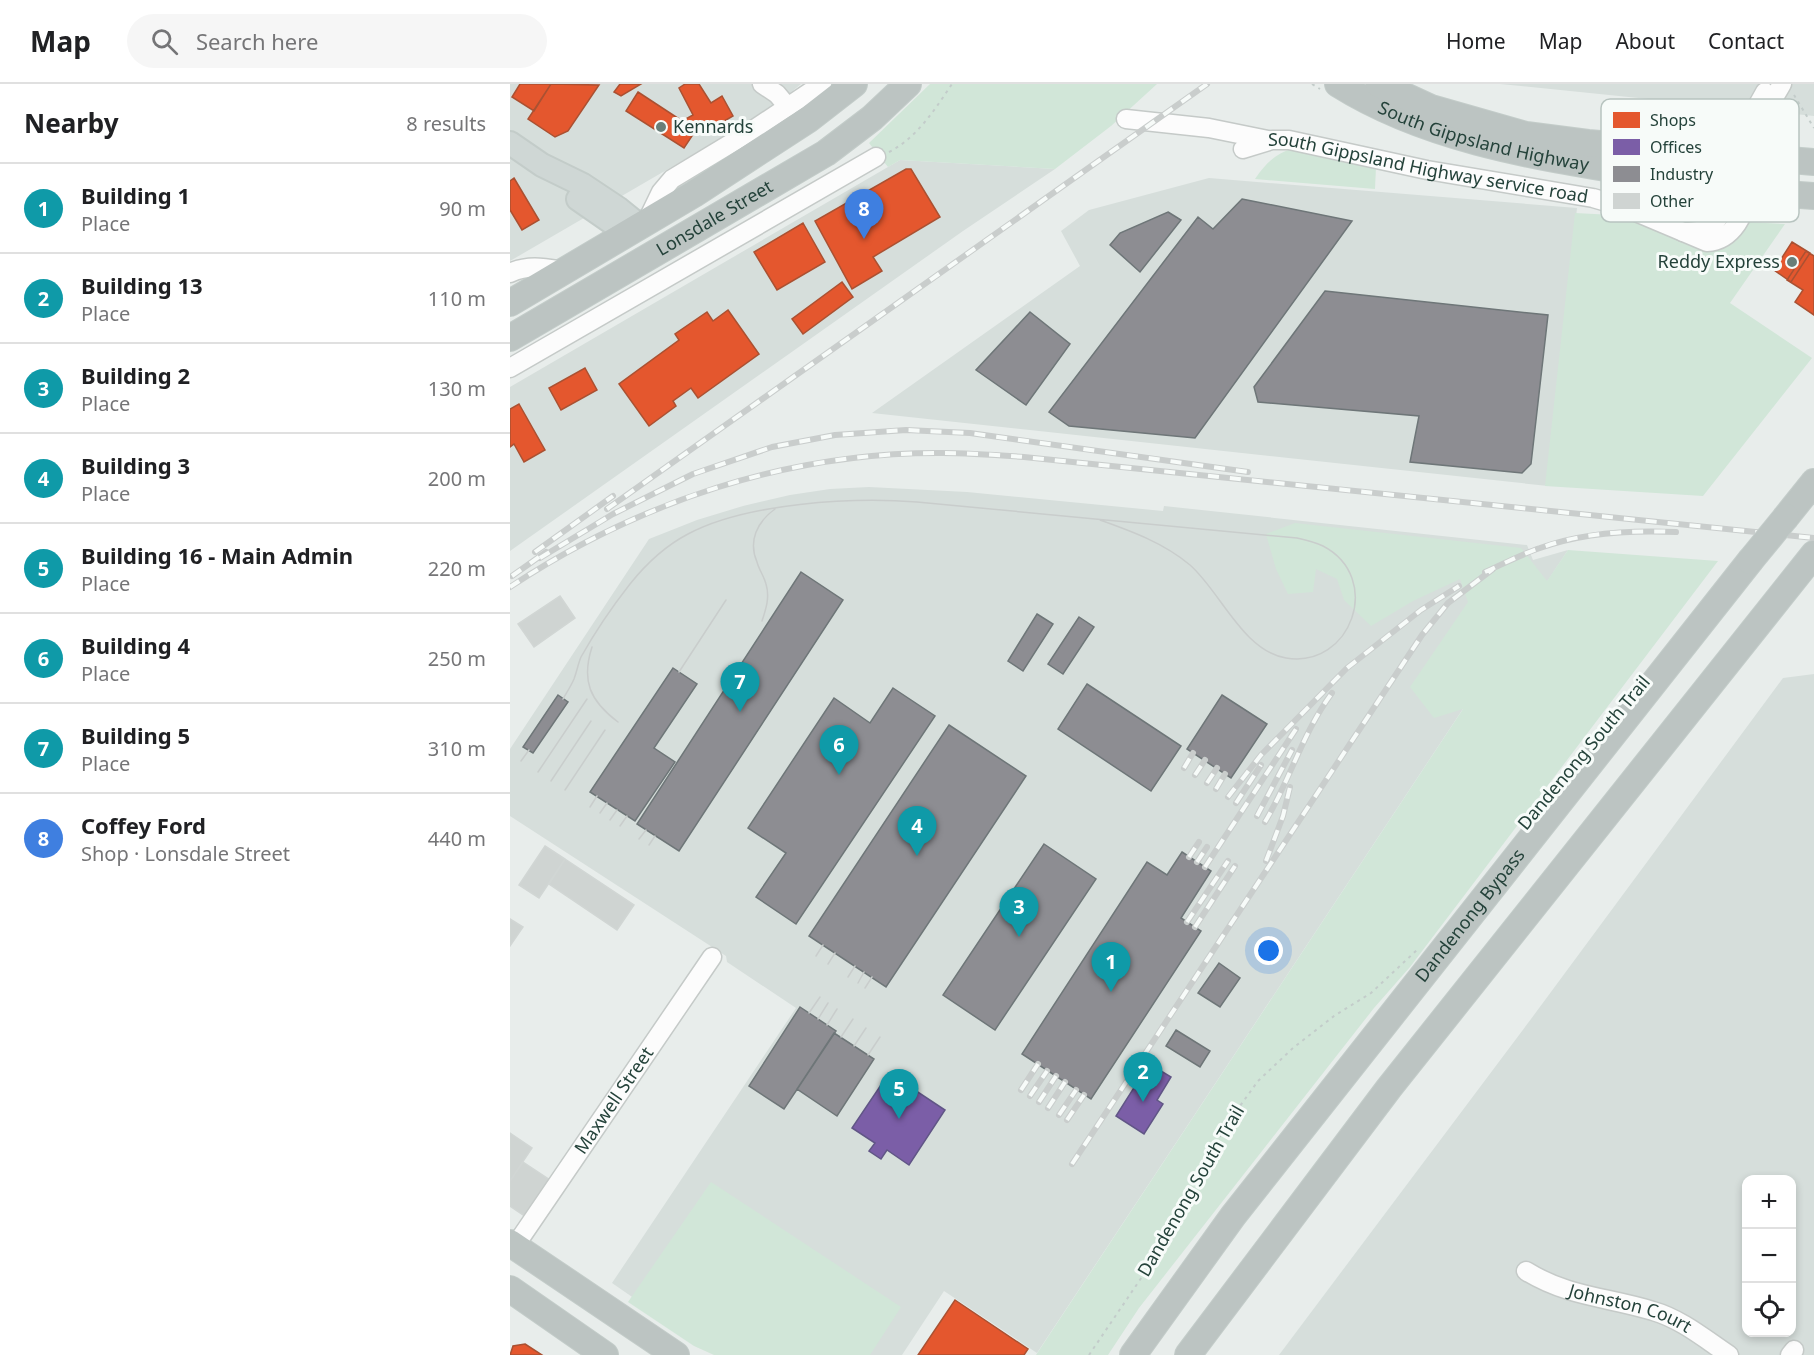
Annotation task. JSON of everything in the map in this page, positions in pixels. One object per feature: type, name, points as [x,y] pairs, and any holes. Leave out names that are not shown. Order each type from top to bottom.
[{"type":"highway","name":"Lonsdale Street","points":[[510,303],[694,194],[809,119],[854,84]]},
{"type":"highway","name":"Lonsdale Street","points":[[510,338],[565,308],[826,153],[872,118],[908,84]]},
{"type":"highway","name":"South Gippsland Highway","points":[[1338,84],[1415,121],[1502,148],[1601,167]]},
{"type":"highway","name":"South Gippsland Highway","points":[[1379,84],[1431,108],[1526,135],[1601,144]]},
{"type":"highway","name":"South Gippsland Highway","points":[[1799,161],[1814,162]]},
{"type":"highway","name":"South Gippsland Highway","points":[[1799,194],[1814,196]]},
{"type":"highway","points":[[638,227],[659,252]]},
{"type":"highway","name":"Dandenong Bypass","points":[[1133,1355],[1233,1216],[1814,482]]},
{"type":"highway","points":[[1188,1355],[1389,1088],[1809,561]]},
{"type":"highway","points":[[512,1248],[676,1355]]},
{"type":"highway","points":[[510,1289],[605,1355]]},
{"type":"main road","points":[[510,143],[542,165],[576,197],[638,227]]},
{"type":"street","points":[[762,84],[777,94],[788,107]]},
{"type":"street","name":"Lonsdale Street","points":[[638,227],[668,182],[822,84]]},
{"type":"street","points":[[1762,99],[1771,84]]},
{"type":"street","points":[[1775,99],[1786,87]]},
{"type":"street","points":[[1126,119],[1209,128],[1270,141]]},
{"type":"street","name":"South Gippsland Highway service road","points":[[1243,149],[1270,141],[1300,141],[1427,170],[1601,200]]},
{"type":"street","points":[[804,199],[826,153]]},
{"type":"street","name":"Lonsdale Street","points":[[510,368],[882,155]]},
{"type":"street","points":[[694,194],[711,156]]},
{"type":"street","name":"South Gippsland Highway service road","points":[[1660,222],[1703,241],[1712,242],[1721,239],[1737,222]]},
{"type":"street","points":[[1681,231],[1703,230],[1718,222]]},
{"type":"street","points":[[659,252],[673,274]]},
{"type":"street","points":[[510,273],[518,269],[533,267],[564,271]]},
{"type":"street","points":[[540,351],[545,338],[565,308]]},
{"type":"street","name":"Maxwell Street","points":[[512,1248],[712,957]]},
{"type":"street","name":"Johnston Court","points":[[1526,1271],[1545,1283],[1573,1292],[1654,1311],[1670,1317],[1729,1355]]},
{"type":"path","points":[[882,155],[902,144],[922,126],[952,84]]},
{"type":"path","points":[[1799,106],[1814,128]]},
{"type":"path","name":"Dandenong South Trail","points":[[1089,1355],[1150,1265],[1232,1117],[1258,1082],[1293,1048],[1334,1016],[1371,993],[1421,946]]},
{"type":"shaded area","points":[[510,84],[801,84],[768,111],[510,261]]},
{"type":"shaded area","points":[[1500,84],[1814,84],[1814,116],[1799,114],[1799,99],[1648,99]]},
{"type":"shaded area","points":[[900,160],[1055,169],[963,231],[510,551],[510,387]]},
{"type":"shaded area","points":[[1209,178],[1577,208],[1548,486],[872,413],[1080,266],[1061,231],[1089,210]]},
{"type":"shaded area","points":[[869,487],[967,492],[1163,511],[1164,506],[1527,545],[1533,560],[1568,550],[1037,1353],[944,1291],[902,1355],[716,1355],[612,1283],[796,1008],[727,962],[726,956],[510,816],[510,749],[649,539],[697,520],[743,506],[790,495],[830,489]]},
{"type":"shaded area","points":[[1814,674],[1814,1355],[1279,1355],[1783,678]]},
{"type":"green space","points":[[930,84],[1157,84],[1111,126],[1055,169],[900,160],[888,167],[869,143]]},
{"type":"green space","points":[[1294,148],[1376,167],[1375,189],[1255,179],[1272,160],[1281,153]]},
{"type":"green space","points":[[1575,213],[1601,214],[1601,222],[1785,224],[1730,303],[1812,358],[1703,496],[1545,486]]},
{"type":"green space","points":[[1295,523],[1521,548],[1547,581],[1568,550],[1718,561],[1410,967],[1374,1008],[1139,1308],[1108,1355],[1036,1355],[1463,709],[1434,718],[1410,687],[1468,602],[1460,579],[1413,601],[1371,626],[1344,600],[1337,579],[1316,569],[1313,592],[1288,594],[1276,569],[1266,534]]},
{"type":"green space","points":[[711,1182],[901,1307],[870,1355],[714,1355],[694,1346],[628,1302]]},
{"type":"building: Shops","points":[[520,84],[551,84],[534,111],[512,97]]},
{"type":"building: Shops","points":[[551,84],[599,85],[568,131],[555,137],[528,119]]},
{"type":"building: Shops","points":[[620,84],[641,84],[621,96],[614,92]]},
{"type":"building: Shops","points":[[685,84],[699,84],[711,103],[722,96],[733,116],[702,134],[682,121],[693,115],[679,88]]},
{"type":"building: Shops","points":[[638,92],[696,130],[684,148],[626,111]]},
{"type":"building: Shops","points":[[906,169],[911,169],[940,217],[873,257],[882,271],[852,289],[815,221]]},
{"type":"building: Shops","points":[[514,178],[539,220],[522,230],[510,210],[510,181]]},
{"type":"building: Shops","points":[[803,223],[825,262],[777,290],[754,252]]},
{"type":"building: Shops","name":"Reddy Express","points":[[1792,242],[1810,253],[1791,282],[1774,270]]},
{"type":"building: Shops","points":[[1806,251],[1814,256],[1814,315],[1795,302],[1803,290],[1787,280]]},
{"type":"building: Shops","points":[[842,282],[853,297],[803,334],[792,319]]},
{"type":"building: Shops","points":[[728,310],[759,354],[698,398],[691,388],[673,401],[676,406],[649,426],[619,384],[679,340],[675,334],[707,312],[713,321]]},
{"type":"building: Shops","points":[[585,368],[597,390],[561,410],[549,388]]},
{"type":"building: Shops","points":[[519,404],[545,450],[524,462],[514,444],[510,447],[510,409]]},
{"type":"building: Shops","points":[[955,1300],[1028,1349],[1024,1355],[918,1355]]},
{"type":"building: Shops","points":[[525,1344],[542,1355],[510,1355],[513,1346]]},
{"type":"building: Offices","points":[[1156,1068],[1171,1077],[1157,1100],[1163,1104],[1144,1134],[1116,1116],[1135,1086],[1142,1091]]},
{"type":"building: Offices","points":[[889,1073],[945,1110],[909,1165],[887,1150],[881,1159],[869,1151],[875,1143],[852,1128]]},
{"type":"building: Industry","points":[[1242,199],[1352,221],[1195,438],[1069,426],[1049,412],[1198,217],[1213,229]]},
{"type":"building: Industry","points":[[1168,212],[1181,220],[1140,272],[1110,245],[1120,233]]},
{"type":"building: Industry","points":[[1325,291],[1548,315],[1531,464],[1522,473],[1410,462],[1419,416],[1258,402],[1254,387]]},
{"type":"building: Industry","points":[[1030,312],[1070,344],[1026,405],[976,370]]},
{"type":"building: Industry","points":[[801,572],[843,600],[679,851],[637,824]]},
{"type":"building: Industry","points":[[1037,614],[1053,624],[1023,671],[1008,661]]},
{"type":"building: Industry","points":[[1079,617],[1094,627],[1063,674],[1048,664]]},
{"type":"building: Industry","points":[[673,668],[697,684],[654,748],[675,762],[635,821],[590,792]]},
{"type":"building: Industry","points":[[1087,684],[1181,746],[1151,791],[1058,729]]},
{"type":"building: Industry","points":[[893,688],[935,716],[796,924],[756,897],[786,853],[748,828],[834,698],[870,723]]},
{"type":"building: Industry","points":[[558,695],[568,702],[533,753],[523,747]]},
{"type":"building: Industry","points":[[1222,695],[1267,724],[1231,778],[1187,749]]},
{"type":"building: Industry","points":[[949,725],[1026,776],[886,987],[809,936]]},
{"type":"building: Industry","points":[[1044,844],[1096,879],[995,1030],[943,995]]},
{"type":"building: Industry","points":[[1182,852],[1211,871],[1181,918],[1201,931],[1091,1099],[1022,1054],[1147,862],[1167,875]]},
{"type":"building: Industry","points":[[1219,963],[1240,978],[1220,1007],[1198,993]]},
{"type":"building: Industry","points":[[800,1007],[836,1031],[784,1109],[749,1086]]},
{"type":"building: Industry","points":[[1176,1030],[1210,1051],[1200,1067],[1166,1046]]},
{"type":"building: Industry","points":[[834,1033],[874,1059],[837,1116],[797,1089]]},
{"type":"building: Other","points":[[560,596],[575,618],[534,647],[518,624]]},
{"type":"building: Other","points":[[545,846],[565,859],[539,898],[519,885]]},
{"type":"building: Other","points":[[565,859],[634,905],[617,930],[549,884]]},
{"type":"building: Other","points":[[510,919],[523,927],[510,946]]},
{"type":"building: Other","points":[[510,1133],[532,1148],[510,1181]]},
{"type":"building: Other","points":[[523,1162],[550,1180],[526,1217],[510,1206],[510,1181]]},
{"type":"tram line","points":[[563,699],[574,679],[581,657],[604,620],[636,577],[664,550],[688,534],[712,524],[739,515],[800,504],[862,501],[917,502],[1297,538],[1323,546],[1342,560],[1352,579],[1355,598],[1352,618],[1342,636],[1328,650],[1309,658],[1286,658],[1271,653],[1245,632],[1201,576],[1180,557],[1135,533],[1100,520]]},
{"type":"tram line","points":[[762,621],[768,594],[753,547],[759,526],[775,509]]},
{"type":"tram line","points":[[679,672],[726,600]]},
{"type":"tram line","points":[[592,647],[587,670],[590,689],[601,706],[618,722]]},
{"type":"tram line","points":[[538,772],[587,699]]},
{"type":"tram line","points":[[551,781],[591,721]]},
{"type":"tram line","points":[[565,790],[605,730]]},
{"type":"tram line","points":[[521,761],[529,750]]},
{"type":"tram line","points":[[590,807],[597,796]]},
{"type":"tram line","points":[[600,813],[607,803]]},
{"type":"tram line","points":[[610,820],[617,810]]},
{"type":"tram line","points":[[620,826],[627,816]]},
{"type":"tram line","points":[[639,839],[646,830]]},
{"type":"tram line","points":[[649,845],[655,836]]},
{"type":"tram line","points":[[816,956],[823,945]]},
{"type":"tram line","points":[[828,964],[835,953]]},
{"type":"tram line","points":[[848,977],[855,966]]},
{"type":"tram line","points":[[858,983],[864,972]]},
{"type":"tram line","points":[[865,988],[872,977]]},
{"type":"tram line","points":[[809,1013],[820,997]]},
{"type":"tram line","points":[[818,1019],[828,1003]]},
{"type":"tram line","points":[[827,1025],[837,1009]]},
{"type":"tram line","points":[[841,1037],[853,1019]]},
{"type":"tram line","points":[[854,1046],[866,1028]]},
{"type":"tram line","points":[[868,1055],[880,1037]]},
{"type":"railway","points":[[607,509],[1207,84]]},
{"type":"railway","points":[[540,558],[613,514],[693,474],[772,447],[835,435],[906,430],[970,433],[1248,472]]},
{"type":"railway","points":[[510,587],[610,530],[663,507],[716,488],[771,473],[827,462],[884,455],[952,453],[1024,457],[1814,538]]},
{"type":"railway","points":[[535,552],[613,496]]},
{"type":"railway","points":[[1485,572],[1533,550],[1573,538],[1642,531],[1676,532]]},
{"type":"railway","points":[[512,576],[546,552]]},
{"type":"railway","points":[[1072,1164],[1422,635],[1448,603],[1493,569]]},
{"type":"railway","points":[[1228,797],[1261,755],[1347,668],[1421,610],[1459,586]]},
{"type":"railway","points":[[1265,822],[1313,724],[1332,693]]},
{"type":"railway","points":[[1205,867],[1296,729]]},
{"type":"railway","points":[[1257,816],[1292,750]]},
{"type":"railway","points":[[1184,768],[1193,753]]},
{"type":"railway","points":[[1195,775],[1205,760]]},
{"type":"railway","points":[[1236,803],[1261,765]]},
{"type":"railway","points":[[1207,783],[1217,768]]},
{"type":"railway","points":[[1216,789],[1225,774]]},
{"type":"railway","points":[[1266,861],[1283,816],[1290,787]]},
{"type":"railway","points":[[1189,857],[1199,842]]},
{"type":"railway","points":[[1197,862],[1207,847]]},
{"type":"railway","points":[[1187,922],[1228,861]]},
{"type":"railway","points":[[1195,927],[1235,866]]},
{"type":"railway","points":[[1021,1090],[1038,1064]]},
{"type":"railway","points":[[1030,1096],[1047,1071]]},
{"type":"railway","points":[[1039,1102],[1056,1076]]},
{"type":"railway","points":[[1048,1108],[1065,1082]]},
{"type":"railway","points":[[1059,1115],[1076,1090]]},
{"type":"railway","points":[[1067,1120],[1084,1095]]},
{"type":"place","name":"Kennards","points":[[661,127]]},
{"type":"place","name":"Coffey Ford","points":[[864,239]]},
{"type":"place","name":"Reddy Express","points":[[1792,262]]},
{"type":"place","name":"Building 5","points":[[740,712]]},
{"type":"place","name":"Building 4","points":[[839,775]]},
{"type":"place","name":"Building 3","points":[[917,856]]},
{"type":"place","name":"Building 2","points":[[1019,937]]},
{"type":"place","name":"Building 1","points":[[1111,992]]},
{"type":"place","name":"Building 13","points":[[1143,1102]]},
{"type":"place","name":"Building 16 - Main Admin","points":[[899,1119]]}]
